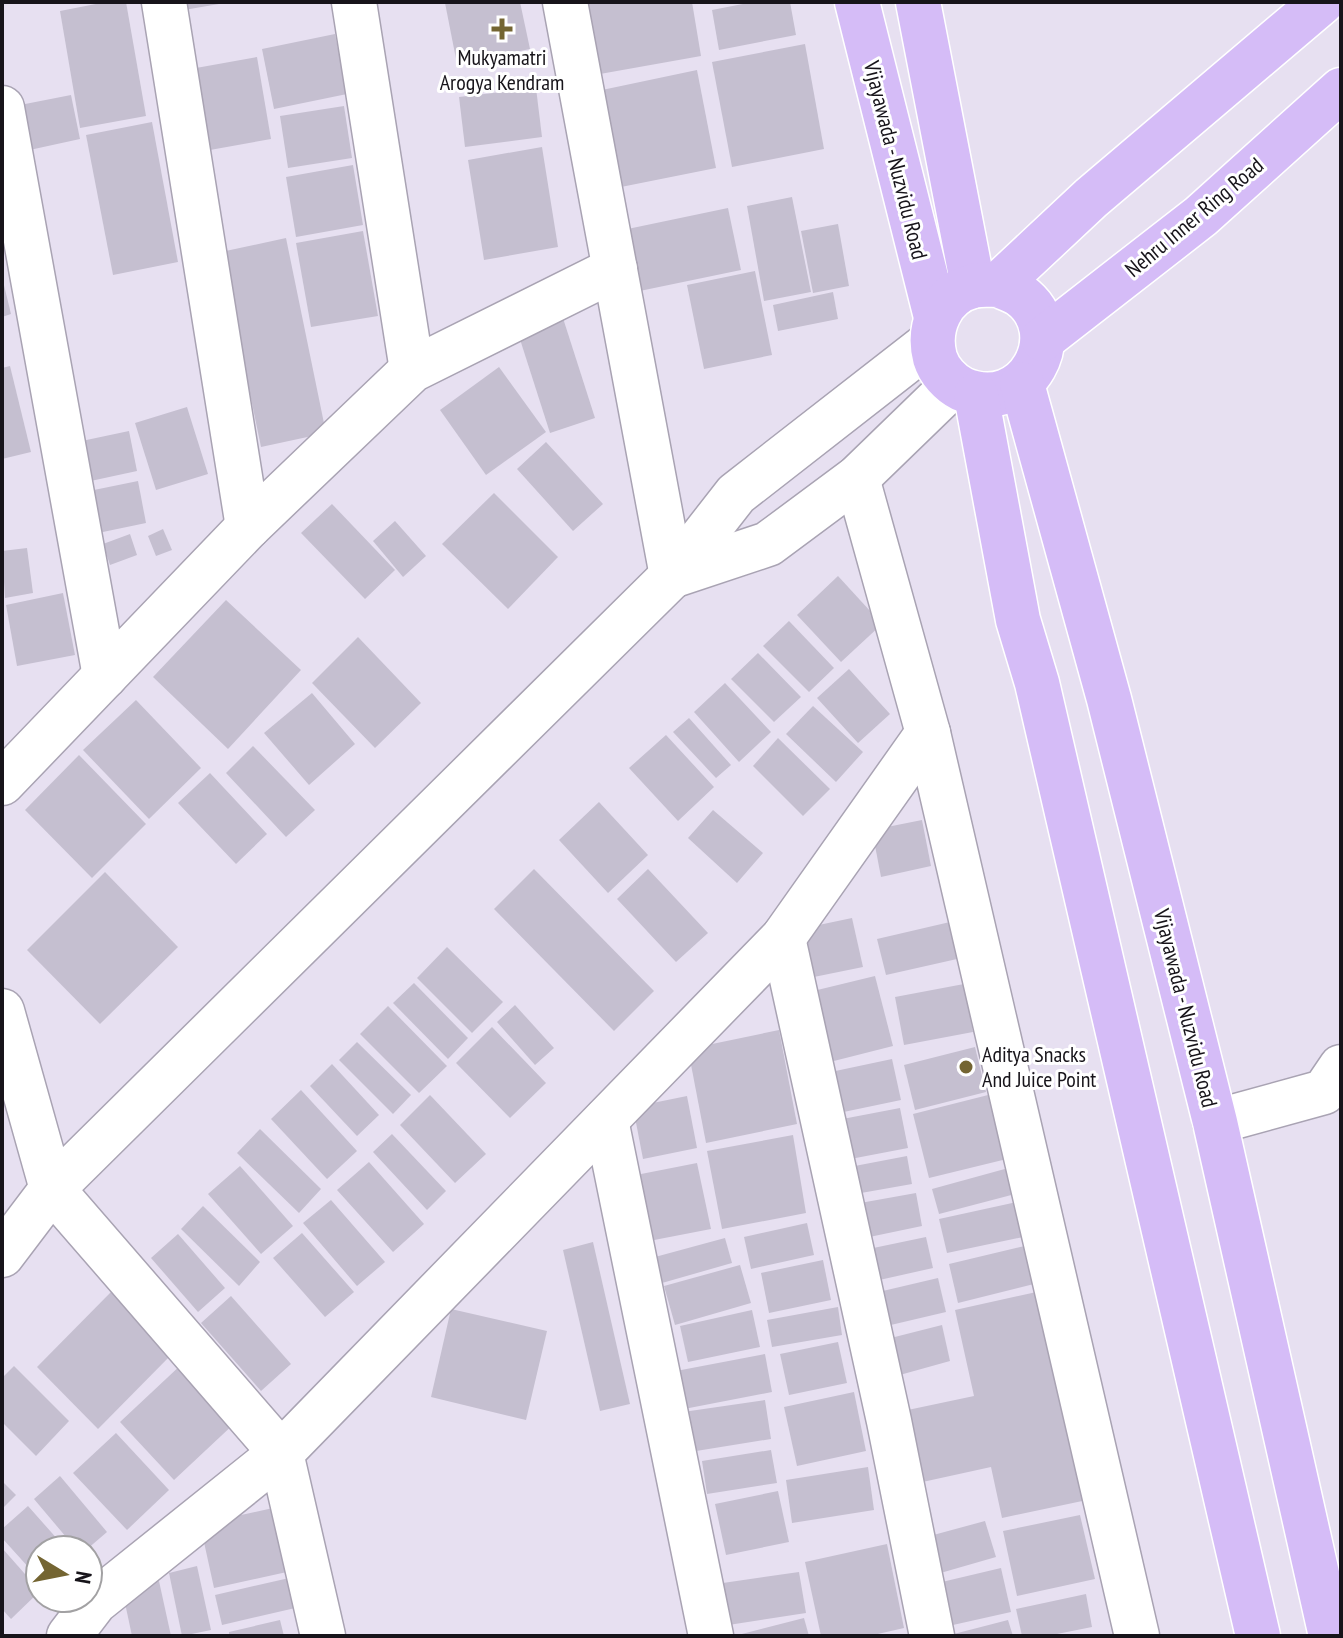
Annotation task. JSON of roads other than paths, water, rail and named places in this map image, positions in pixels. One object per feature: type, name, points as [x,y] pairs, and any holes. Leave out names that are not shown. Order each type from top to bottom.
[{"type":"main road","name":"Vijayawada - Nuzvidu Road","points":[[857,2],[933,330]]},
{"type":"main road","points":[[918,2],[986,286]]},
{"type":"main road","points":[[986,286],[1021,295],[1037,314],[1043,339],[1038,363],[1022,384],[1000,395],[965,390],[937,366],[933,330],[951,297],[986,286],[1322,2]]},
{"type":"main road","name":"Nehru Inner Ring Road","points":[[1043,339],[1201,216],[1341,90]]},
{"type":"main road","name":"Vijayawada - Nuzvidu Road","points":[[1022,384],[1109,699],[1215,1122],[1331,1636]]},
{"type":"main road","points":[[965,390],[1018,620],[1037,683],[1258,1636]]},
{"type":"street","points":[[164,2],[248,527]]},
{"type":"street","points":[[354,2],[412,370]]},
{"type":"street","points":[[565,2],[672,576]]},
{"type":"street","points":[[2,108],[105,676]]},
{"type":"street","points":[[2,783],[248,527],[412,370],[615,269]]},
{"type":"street","points":[[2,1255],[52,1189],[672,576],[736,494],[933,330]]},
{"type":"street","points":[[672,576],[768,544],[857,478],[965,390]]},
{"type":"street","points":[[857,478],[928,733],[1137,1636]]},
{"type":"street","points":[[69,1636],[99,1619],[281,1453],[783,938],[928,733]]},
{"type":"street","points":[[783,938],[889,1421],[932,1636]]},
{"type":"street","points":[[2,1011],[52,1189],[281,1453],[323,1636]]},
{"type":"street","points":[[1215,1122],[1335,1088]]},
{"type":"street","points":[[606,1120],[711,1636]]},
{"type":"place","name":"Mukyamatri Arogya Kendram","points":[[502,29]]},
{"type":"place","name":"Aditya Snacks And Juice Point","points":[[966,1067]]}]
